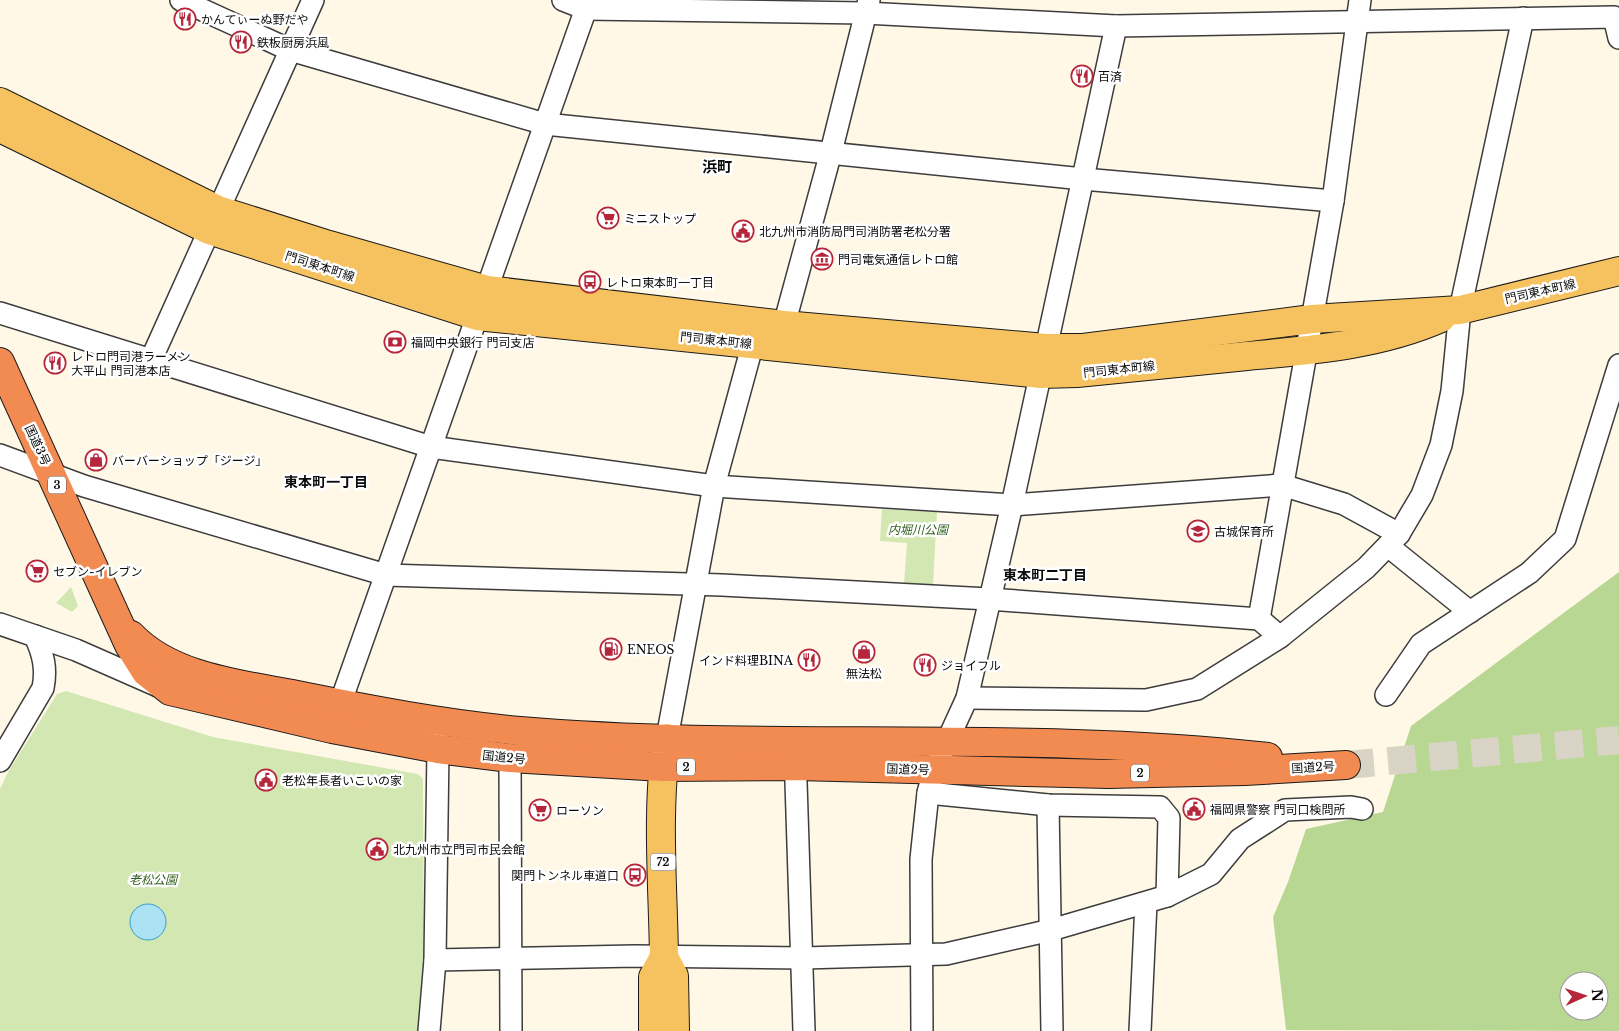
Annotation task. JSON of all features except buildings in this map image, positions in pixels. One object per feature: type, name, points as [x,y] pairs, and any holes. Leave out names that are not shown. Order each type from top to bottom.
[{"type":"highway","name":"国道3号","points":[[0,362],[138,661],[156,682],[173,679],[153,655],[128,631],[114,608]]},
{"type":"highway","name":"国道2号","points":[[173,679],[246,685],[340,704],[460,724],[520,731],[667,738],[796,752],[931,782],[1108,774],[1245,772],[1346,765],[1229,752],[1108,746],[946,742],[796,752],[662,767],[510,758],[438,749],[332,729],[173,679]]},
{"type":"main road","name":"門司東本町線","points":[[0,102],[214,220],[329,245],[487,290],[784,325],[1043,361],[1077,373],[1306,351],[1375,340],[1403,333],[1460,310],[1619,271]]},
{"type":"main road","name":"門司東本町線","points":[[0,128],[214,220],[477,316],[754,343],[1043,361],[1083,348],[1312,319],[1460,310]]},
{"type":"main road","name":"72","points":[[667,738],[662,767],[664,957],[674,976],[675,1031]]},
{"type":"main road","name":"72","points":[[653,1031],[653,977],[664,957]]},
{"type":"street","points":[[181,0],[290,50],[545,124],[1083,179],[1333,201]]},
{"type":"street","points":[[150,362],[312,0]]},
{"type":"street","points":[[563,0],[587,4],[867,7],[1116,26],[1357,22],[1498,10],[1523,18],[1614,17],[1619,38]]},
{"type":"street","points":[[1259,619],[1333,201],[1360,0]]},
{"type":"street","points":[[340,704],[587,4]]},
{"type":"street","points":[[667,738],[714,486],[754,343],[784,325],[831,152],[867,7]]},
{"type":"street","points":[[967,698],[1146,700],[1197,689],[1280,638],[1366,568],[1393,540],[1422,495],[1441,445],[1452,391],[1460,310],[1523,18]]},
{"type":"street","points":[[922,1031],[921,859],[931,782],[946,742],[967,698],[1012,505],[1116,26]]},
{"type":"street","points":[[0,313],[150,362],[431,447],[714,486],[1012,505],[1282,485],[1344,504],[1393,540],[1470,612]]},
{"type":"street","points":[[1386,695],[1421,644],[1529,573],[1566,538],[1619,365]]},
{"type":"street","points":[[0,455],[52,476],[386,575],[696,584],[989,599],[1259,619],[1280,638]]},
{"type":"street","points":[[0,624],[76,650],[173,679]]},
{"type":"street","points":[[0,761],[43,688],[46,674],[45,662],[35,636]]},
{"type":"street","points":[[76,650],[138,661]]},
{"type":"street","points":[[426,719],[432,728],[438,749],[435,960],[429,1031]]},
{"type":"street","points":[[438,749],[450,731],[460,724]]},
{"type":"street","points":[[796,752],[804,1031]]},
{"type":"street","points":[[510,758],[512,918],[509,960],[511,1031]]},
{"type":"street","points":[[931,782],[1048,804],[1160,807],[1169,818],[1167,896]]},
{"type":"street","points":[[1048,804],[1052,1031]]},
{"type":"street","points":[[435,960],[664,957],[803,958],[946,954],[1051,930],[1167,896],[1211,874],[1240,839],[1285,810],[1351,807],[1362,809]]},
{"type":"street","points":[[1140,1031],[1146,903]]},
{"type":"green space","name":"内堀川公園","points":[[882,509],[937,512],[933,586],[904,584],[907,543],[880,541]]},
{"type":"green space","points":[[1619,572],[1619,1031],[1286,1030],[1273,917],[1288,882],[1306,829],[1383,812],[1411,726]]},
{"type":"green space","points":[[71,587],[78,606],[72,612],[56,603]]},
{"type":"green space","name":"老松公園","points":[[66,691],[213,737],[418,774],[423,779],[424,965],[420,1031],[0,1031],[0,789],[8,772],[57,694]]},
{"type":"water","points":[[148,904],[155,905],[161,909],[165,915],[165,929],[161,935],[155,939],[148,940],[141,939],[135,935],[131,929],[130,922],[131,915],[135,909],[141,905]]},
{"type":"tunnel","points":[[1346,765],[1619,740]]},
{"type":"place","name":"かんてぃーぬ野だや","points":[[185,19]]},
{"type":"place","name":"鉄板厨房浜風","points":[[241,42]]},
{"type":"place","name":"百済","points":[[1082,76]]},
{"type":"place","name":"ミニストップ","points":[[608,218]]},
{"type":"place","name":"北九州市消防局門司消防署老松分署","points":[[743,231]]},
{"type":"place","name":"門司電気通信レトロ館","points":[[822,259]]},
{"type":"place","name":"レトロ東本町一丁目","points":[[590,282]]},
{"type":"place","name":"福岡中央銀行 門司支店","points":[[395,342]]},
{"type":"place","name":"レトロ門司港ラーメン 大平山 門司港本店","points":[[55,363]]},
{"type":"place","name":"バーバーショップ「ジージ」","points":[[96,460]]},
{"type":"place","name":"古城保育所","points":[[1198,531]]},
{"type":"place","name":"セブン-イレブン","points":[[37,571]]},
{"type":"place","name":"ENEOS","points":[[611,649]]},
{"type":"place","name":"無法松","points":[[864,652]]},
{"type":"place","name":"インド料理BINA","points":[[809,660]]},
{"type":"place","name":"ジョイフル","points":[[925,665]]},
{"type":"place","name":"老松年長者いこいの家","points":[[266,780]]},
{"type":"place","name":"福岡県警察 門司口検問所","points":[[1194,809]]},
{"type":"place","name":"ローソン","points":[[540,810]]},
{"type":"place","name":"北九州市立門司市民会館","points":[[377,849]]},
{"type":"place","name":"関門トンネル車道口","points":[[635,875]]},
{"type":"district","name":"浜町","points":[[717,166]]},
{"type":"district","name":"東本町一丁目","points":[[326,482]]},
{"type":"district","name":"東本町二丁目","points":[[1045,575]]}]
